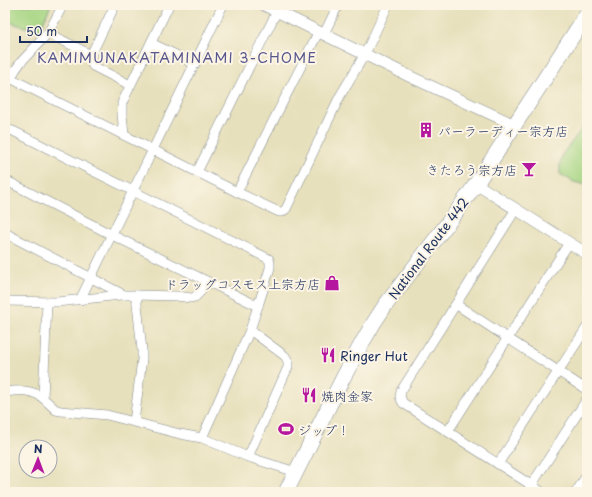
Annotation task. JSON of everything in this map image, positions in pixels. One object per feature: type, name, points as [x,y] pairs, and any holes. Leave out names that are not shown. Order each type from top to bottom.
[{"type":"highway","name":"National Route 442","points":[[286,492],[347,371],[373,324],[384,307],[476,184],[587,14]]},
{"type":"street","points":[[5,87],[21,62],[48,33],[63,5]]},
{"type":"street","points":[[115,5],[90,60],[93,66],[130,85]]},
{"type":"street","points":[[124,135],[122,103],[169,5]]},
{"type":"street","points":[[80,300],[223,5]]},
{"type":"street","points":[[264,5],[278,8],[322,33],[411,77],[515,125]]},
{"type":"street","points":[[237,192],[338,5]]},
{"type":"street","points":[[10,78],[237,192],[279,212],[282,212],[286,209],[340,96],[365,54],[388,5]]},
{"type":"street","points":[[197,172],[278,8]]},
{"type":"street","points":[[48,33],[91,55]]},
{"type":"street","points":[[151,43],[195,64]]},
{"type":"street","points":[[5,129],[13,131],[269,259],[270,268],[250,330],[202,438]]},
{"type":"street","points":[[5,180],[112,235],[258,306]]},
{"type":"street","points":[[476,184],[587,254]]},
{"type":"street","points":[[516,209],[401,391],[400,396],[403,403],[498,464],[529,489],[542,492]]},
{"type":"street","points":[[5,233],[125,295]]},
{"type":"street","points":[[448,431],[569,242]]},
{"type":"street","points":[[5,301],[47,302],[125,295],[177,296],[191,298],[195,297],[200,292],[206,281]]},
{"type":"street","points":[[134,422],[142,359],[136,295]]},
{"type":"street","points":[[43,398],[47,302]]},
{"type":"street","points":[[457,304],[587,390]]},
{"type":"street","points":[[498,464],[587,327]]},
{"type":"street","points":[[248,456],[288,367],[288,361],[285,356],[250,330]]},
{"type":"street","points":[[5,392],[24,390],[30,391],[43,398],[58,411],[101,414],[202,438],[248,456],[296,472]]},
{"type":"street","points":[[529,489],[587,399]]},
{"type":"street","points":[[576,492],[587,475]]},
{"type":"green space","points":[[5,5],[51,5],[39,31],[5,21]]},
{"type":"green space","points":[[587,119],[587,185],[574,182],[560,174],[560,164],[563,153],[579,133]]},
{"type":"place","name":"パーラーディー宗方店","points":[[426,130]]},
{"type":"place","name":"きたろう宗方店","points":[[529,169]]},
{"type":"place","name":"ドラッグコスモス上宗方店","points":[[332,283]]},
{"type":"place","name":"Ringer Hut","points":[[328,355]]},
{"type":"place","name":"焼肉金家","points":[[309,395]]},
{"type":"place","name":"ジップ！","points":[[286,429]]},
{"type":"district","name":"KAMIMUNAKATAMINAMI 3-CHOME","points":[[177,57]]}]
